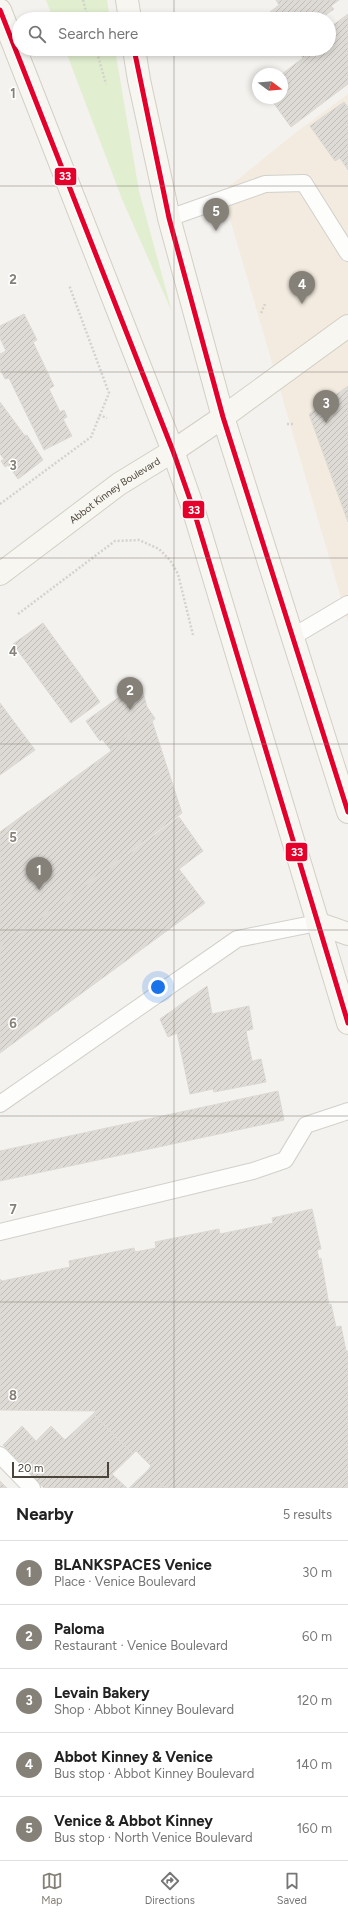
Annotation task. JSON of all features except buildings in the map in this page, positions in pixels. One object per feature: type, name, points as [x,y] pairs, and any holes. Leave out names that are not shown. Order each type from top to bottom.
[{"type":"main road","points":[[127,0],[129,12]]},
{"type":"main road","points":[[0,10],[12,40]]},
{"type":"main road","points":[[18,56],[174,451],[193,508],[348,1024]]},
{"type":"main road","points":[[135,56],[169,218],[223,417],[294,636],[342,774],[348,812]]},
{"type":"main road","name":"Abbot Kinney Boulevard","points":[[0,574],[119,484],[174,451],[348,326]]},
{"type":"main road","points":[[317,923],[348,934]]},
{"type":"lane","points":[[169,218],[265,184],[304,183],[348,253]]},
{"type":"lane","points":[[294,636],[348,604]]},
{"type":"lane","points":[[0,1104],[238,939],[317,923]]},
{"type":"lane","points":[[0,1232],[253,1171],[285,1160],[306,1125],[348,1111]]},
{"type":"lane","points":[[0,1455],[32,1488]]},
{"type":"path","points":[[83,0],[86,12]]},
{"type":"path","points":[[98,56],[106,84]]},
{"type":"path","points":[[0,504],[91,437],[109,393],[69,285]]},
{"type":"path","points":[[261,313],[264,304]]},
{"type":"path","points":[[99,415],[107,418]]},
{"type":"path","points":[[286,424],[292,424]]},
{"type":"path","points":[[18,614],[115,541],[139,540],[159,549],[170,560],[178,574],[193,635]]},
{"type":"shaded area","points":[[348,94],[348,622],[222,192],[295,133]]},
{"type":"green space","points":[[46,0],[107,0],[109,12],[50,12]]},
{"type":"green space","points":[[68,56],[116,56],[139,191],[172,312],[122,199]]},
{"type":"transit line","name":"33","points":[[0,10],[12,41]]},
{"type":"transit line","name":"33","points":[[18,56],[173,451],[193,508],[348,1023]]},
{"type":"transit line","name":"33","points":[[135,56],[169,218],[223,417],[348,812]]},
{"type":"place","name":"Venice & Abbot Kinney","points":[[216,231]]},
{"type":"place","name":"Abbot Kinney & Venice","points":[[302,304]]},
{"type":"place","name":"Levain Bakery","points":[[326,423]]},
{"type":"place","name":"Paloma","points":[[130,710]]},
{"type":"place","name":"BLANKSPACES Venice","points":[[39,890]]}]
